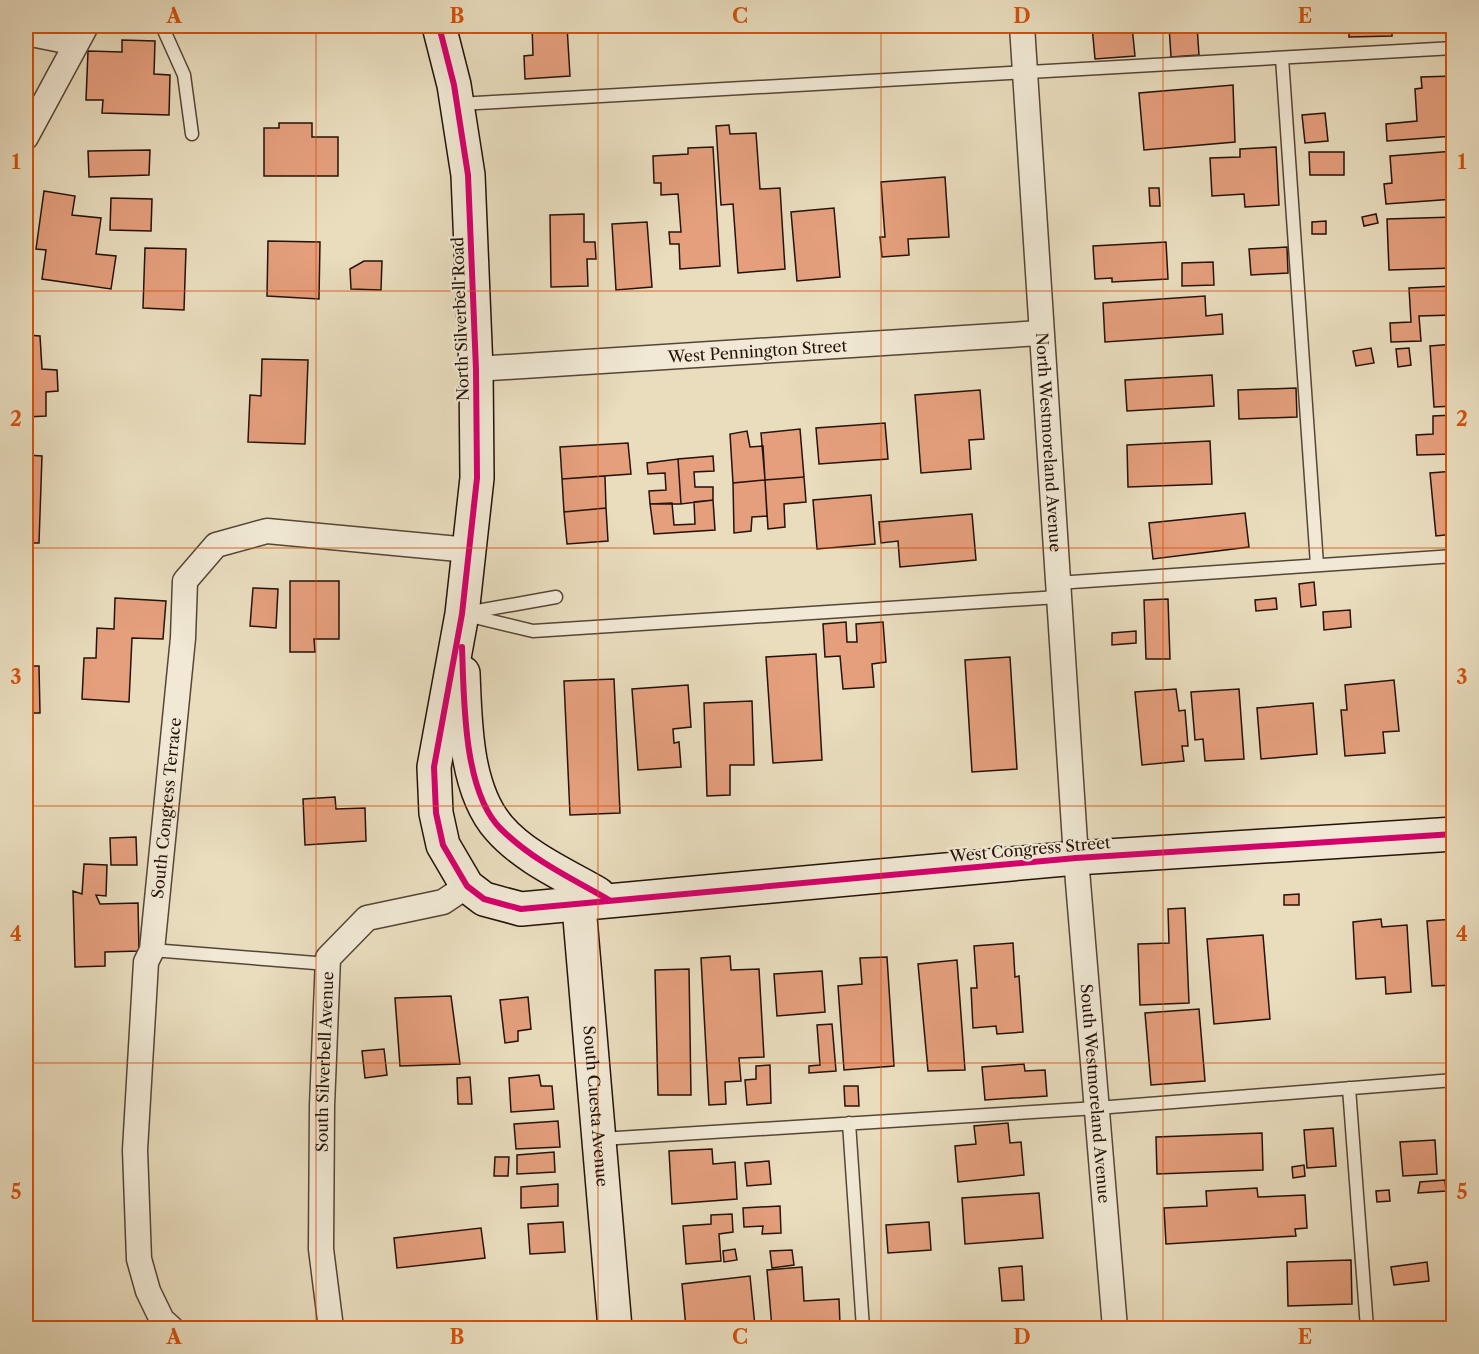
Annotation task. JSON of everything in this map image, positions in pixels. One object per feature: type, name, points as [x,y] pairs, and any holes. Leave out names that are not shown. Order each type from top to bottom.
[{"type":"main road","name":"North Silverbell Road","points":[[439,26],[458,104],[468,175],[476,369],[477,478],[462,614]]},
{"type":"main road","points":[[462,614],[434,766],[435,813],[443,845],[467,886]]},
{"type":"main road","points":[[462,614],[464,702],[472,763],[481,800],[499,827],[531,856],[589,895]]},
{"type":"main road","name":"West Congress Street","points":[[467,886],[484,899],[521,909],[589,895],[1076,858],[1454,834]]},
{"type":"main road","name":"South Cuesta Avenue","points":[[589,895],[601,1139],[615,1329]]},
{"type":"street","name":"North Westmoreland Avenue","points":[[1022,26],[1040,333],[1076,858]]},
{"type":"street","points":[[26,33],[81,34],[26,137]]},
{"type":"street","name":"West Pennington Street","points":[[476,369],[1040,333]]},
{"type":"street","name":"South Congress Terrace","points":[[171,1329],[162,1320],[148,1291],[139,1259],[135,1150],[146,962],[152,950],[183,638],[185,581],[216,545],[267,531],[469,550]]},
{"type":"street","name":"South Westmoreland Avenue","points":[[1076,858],[1116,1329]]},
{"type":"street","name":"South Silverbell Avenue","points":[[331,1329],[321,1249],[322,1106],[328,958],[367,918],[443,902],[467,886]]},
{"type":"lane","points":[[162,26],[184,75],[192,134]]},
{"type":"lane","points":[[458,104],[1025,74],[1454,48]]},
{"type":"lane","points":[[1282,58],[1317,565]]},
{"type":"lane","points":[[462,614],[534,631],[1057,590],[1317,565],[1454,556]]},
{"type":"lane","points":[[462,614],[556,597]]},
{"type":"lane","points":[[152,950],[328,964]]},
{"type":"lane","points":[[601,1139],[1097,1108],[1454,1080]]},
{"type":"lane","points":[[1349,1088],[1367,1329]]},
{"type":"lane","points":[[849,1124],[863,1329]]},
{"type":"building","points":[[532,26],[567,26],[570,76],[525,79],[524,56],[533,55]]},
{"type":"building","points":[[1092,26],[1132,26],[1135,56],[1095,59]]},
{"type":"building","points":[[1169,26],[1197,26],[1199,55],[1171,57]]},
{"type":"building","points":[[1349,26],[1392,26],[1392,36],[1349,37]]},
{"type":"building","points":[[122,40],[155,41],[154,74],[170,75],[169,115],[102,113],[103,100],[86,100],[88,51],[122,52]]},
{"type":"building","points":[[1454,76],[1454,136],[1387,141],[1386,124],[1417,121],[1415,89],[1422,88],[1421,77]]},
{"type":"building","points":[[1233,85],[1235,142],[1144,150],[1139,93]]},
{"type":"building","points":[[1325,113],[1328,141],[1305,143],[1302,115]]},
{"type":"building","points":[[279,123],[312,123],[312,137],[338,137],[338,176],[264,176],[264,128],[279,128]]},
{"type":"building","points":[[729,125],[730,134],[756,133],[760,189],[780,188],[785,269],[738,273],[733,204],[721,205],[716,126]]},
{"type":"building","points":[[713,147],[720,266],[680,269],[679,244],[670,244],[669,232],[681,232],[678,194],[661,195],[661,183],[654,183],[653,156],[688,154],[688,148]]},
{"type":"building","points":[[1276,147],[1279,205],[1245,207],[1244,194],[1212,196],[1210,158],[1240,157],[1240,149]]},
{"type":"building","points":[[150,150],[149,175],[89,177],[88,151]]},
{"type":"building","points":[[1454,151],[1454,199],[1386,204],[1384,184],[1392,183],[1390,156]]},
{"type":"building","points":[[1309,152],[1344,152],[1344,175],[1310,175]]},
{"type":"building","points":[[945,177],[949,237],[908,239],[909,255],[882,257],[880,237],[885,237],[881,182]]},
{"type":"building","points":[[1149,188],[1159,188],[1160,206],[1150,206]]},
{"type":"building","points":[[44,191],[75,196],[72,215],[101,218],[96,254],[116,256],[111,289],[42,279],[46,250],[36,249]]},
{"type":"building","points":[[111,198],[152,199],[151,231],[110,230]]},
{"type":"building","points":[[834,208],[840,277],[797,281],[791,212]]},
{"type":"building","points":[[584,214],[584,242],[595,242],[596,259],[587,259],[588,286],[551,287],[550,215]]},
{"type":"building","points":[[1376,214],[1378,223],[1364,226],[1362,217]]},
{"type":"building","points":[[1454,217],[1454,268],[1389,270],[1387,219]]},
{"type":"building","points":[[1326,221],[1326,234],[1312,234],[1312,222]]},
{"type":"building","points":[[647,222],[652,287],[616,290],[612,224]]},
{"type":"building","points":[[268,241],[320,242],[319,299],[267,296]]},
{"type":"building","points":[[1166,242],[1168,279],[1112,282],[1112,278],[1095,279],[1093,246]]},
{"type":"building","points":[[1287,247],[1288,273],[1251,275],[1249,249]]},
{"type":"building","points":[[145,248],[186,249],[184,310],[143,308]]},
{"type":"building","points":[[364,261],[382,261],[381,290],[351,289],[350,269]]},
{"type":"building","points":[[1213,262],[1214,285],[1182,286],[1182,263]]},
{"type":"building","points":[[26,269],[33,269],[30,303],[26,303]]},
{"type":"building","points":[[1454,286],[1454,315],[1419,316],[1421,341],[1391,342],[1390,323],[1411,322],[1409,288]]},
{"type":"building","points":[[1205,296],[1206,316],[1222,314],[1223,334],[1105,342],[1103,303]]},
{"type":"building","points":[[26,335],[40,336],[42,369],[57,370],[58,391],[46,392],[46,416],[26,417]]},
{"type":"building","points":[[1454,344],[1454,406],[1434,407],[1430,346]]},
{"type":"building","points":[[1371,348],[1374,363],[1356,366],[1353,351]]},
{"type":"building","points":[[1409,348],[1411,365],[1398,367],[1396,349]]},
{"type":"building","points":[[262,359],[308,360],[305,444],[248,442],[250,395],[261,396]]},
{"type":"building","points":[[1212,375],[1214,406],[1127,411],[1125,380]]},
{"type":"building","points":[[1296,388],[1297,417],[1239,419],[1238,390]]},
{"type":"building","points":[[980,390],[984,439],[969,440],[971,469],[921,473],[915,395]]},
{"type":"building","points":[[1454,415],[1454,454],[1417,455],[1416,435],[1433,434],[1433,416]]},
{"type":"building","points":[[885,423],[888,459],[819,464],[816,428]]},
{"type":"building","points":[[800,429],[804,477],[765,480],[761,433]]},
{"type":"building","points":[[747,431],[750,447],[763,446],[765,480],[733,483],[730,434]]},
{"type":"building","points":[[1210,441],[1212,484],[1128,487],[1127,445]]},
{"type":"building","points":[[628,443],[631,474],[562,479],[560,447]]},
{"type":"building","points":[[26,455],[42,456],[39,543],[26,543]]},
{"type":"building","points":[[713,456],[714,471],[694,472],[695,487],[713,487],[713,500],[681,504],[678,459]]},
{"type":"building","points":[[678,459],[681,504],[650,504],[649,491],[666,490],[665,473],[648,474],[647,463]]},
{"type":"building","points":[[1454,471],[1454,534],[1436,536],[1430,473]]},
{"type":"building","points":[[605,476],[606,508],[564,512],[562,479]]},
{"type":"building","points":[[804,477],[806,502],[784,504],[785,527],[768,529],[765,480]]},
{"type":"building","points":[[765,480],[767,516],[752,517],[751,531],[734,533],[733,483]]},
{"type":"building","points":[[871,495],[875,544],[817,549],[813,500]]},
{"type":"building","points":[[713,500],[715,530],[654,534],[650,504],[672,503],[674,525],[695,524],[694,502]]},
{"type":"building","points":[[606,508],[608,541],[567,544],[564,512]]},
{"type":"building","points":[[1245,513],[1249,547],[1153,559],[1149,523]]},
{"type":"building","points":[[972,514],[976,560],[900,567],[898,541],[881,543],[879,522]]},
{"type":"building","points":[[290,581],[339,581],[339,639],[314,639],[315,652],[290,652]]},
{"type":"building","points":[[1314,582],[1316,605],[1301,607],[1299,584]]},
{"type":"building","points":[[253,588],[278,589],[276,628],[250,626]]},
{"type":"building","points":[[115,598],[166,601],[163,639],[132,638],[129,702],[82,699],[84,658],[96,658],[97,628],[114,629]]},
{"type":"building","points":[[1276,598],[1277,609],[1256,611],[1255,600]]},
{"type":"building","points":[[1168,599],[1170,659],[1146,659],[1144,600]]},
{"type":"building","points":[[1350,610],[1351,627],[1324,630],[1323,612]]},
{"type":"building","points":[[846,622],[847,642],[857,642],[856,624],[883,622],[886,662],[872,664],[874,687],[843,689],[840,656],[825,657],[823,624]]},
{"type":"building","points":[[1136,631],[1136,643],[1112,645],[1112,633]]},
{"type":"building","points":[[816,654],[822,760],[773,763],[766,657]]},
{"type":"building","points":[[1010,657],[1017,769],[972,772],[965,660]]},
{"type":"building","points":[[26,666],[39,666],[40,713],[26,713]]},
{"type":"building","points":[[614,679],[620,813],[570,815],[564,681]]},
{"type":"building","points":[[1394,680],[1399,731],[1383,732],[1385,753],[1345,756],[1341,710],[1347,710],[1345,685]]},
{"type":"building","points":[[688,685],[691,727],[673,729],[674,743],[679,742],[681,767],[638,770],[632,689]]},
{"type":"building","points":[[1176,689],[1179,711],[1185,710],[1188,746],[1182,746],[1184,761],[1142,765],[1135,692]]},
{"type":"building","points":[[1239,689],[1244,759],[1205,761],[1203,739],[1195,740],[1191,692]]},
{"type":"building","points":[[752,701],[754,765],[730,765],[730,795],[707,796],[704,703]]},
{"type":"building","points":[[1313,703],[1317,754],[1261,759],[1257,708]]},
{"type":"building","points":[[335,797],[336,809],[365,808],[366,841],[305,845],[303,799]]},
{"type":"building","points":[[136,837],[137,865],[111,865],[110,838]]},
{"type":"building","points":[[84,864],[107,865],[106,896],[96,895],[100,904],[138,903],[139,951],[105,952],[105,966],[75,967],[73,891],[82,894]]},
{"type":"building","points":[[1299,894],[1299,905],[1284,905],[1284,895]]},
{"type":"building","points":[[1185,908],[1189,1003],[1140,1005],[1138,944],[1169,943],[1168,909]]},
{"type":"building","points":[[1381,919],[1382,927],[1407,925],[1411,992],[1386,994],[1385,977],[1356,979],[1353,922]]},
{"type":"building","points":[[1454,919],[1454,985],[1432,986],[1427,921]]},
{"type":"building","points":[[1263,935],[1270,1019],[1214,1024],[1207,939]]},
{"type":"building","points":[[1013,943],[1015,977],[1019,976],[1023,1032],[997,1034],[996,1026],[973,1028],[971,988],[977,988],[974,946]]},
{"type":"building","points":[[730,956],[731,970],[759,969],[764,1057],[739,1058],[741,1081],[725,1082],[726,1104],[709,1105],[701,958]]},
{"type":"building","points":[[887,957],[894,1066],[844,1070],[838,986],[862,984],[860,958]]},
{"type":"building","points":[[957,960],[965,1070],[928,1071],[918,964]]},
{"type":"building","points":[[689,969],[691,1095],[658,1095],[655,970]]},
{"type":"building","points":[[822,971],[825,1012],[777,1016],[774,974]]},
{"type":"building","points":[[451,996],[460,1064],[400,1066],[395,998]]},
{"type":"building","points":[[528,997],[531,1029],[518,1031],[518,1041],[505,1043],[500,1000]]},
{"type":"building","points":[[1199,1009],[1205,1081],[1151,1085],[1145,1013]]},
{"type":"building","points":[[832,1024],[836,1071],[809,1073],[809,1066],[820,1065],[817,1025]]},
{"type":"building","points":[[384,1049],[387,1075],[365,1078],[362,1051]]},
{"type":"building","points":[[1024,1064],[1025,1071],[1045,1070],[1047,1096],[985,1100],[982,1067]]},
{"type":"building","points":[[770,1065],[771,1103],[747,1105],[745,1080],[756,1079],[756,1066]]},
{"type":"building","points":[[539,1075],[541,1086],[552,1086],[554,1109],[511,1112],[509,1078]]},
{"type":"building","points":[[470,1077],[472,1104],[458,1104],[457,1078]]},
{"type":"building","points":[[844,1086],[858,1086],[859,1106],[845,1106]]},
{"type":"building","points":[[558,1121],[560,1147],[516,1149],[514,1124]]},
{"type":"building","points":[[1008,1123],[1010,1143],[1021,1142],[1024,1175],[958,1182],[955,1146],[976,1144],[974,1126]]},
{"type":"building","points":[[1333,1128],[1336,1166],[1307,1168],[1304,1130]]},
{"type":"building","points":[[1262,1133],[1263,1170],[1157,1174],[1156,1137]]},
{"type":"building","points":[[1435,1140],[1437,1174],[1403,1176],[1400,1142]]},
{"type":"building","points":[[712,1149],[713,1164],[735,1162],[737,1199],[672,1204],[669,1151]]},
{"type":"building","points":[[554,1152],[555,1172],[517,1174],[517,1155]]},
{"type":"building","points":[[495,1157],[509,1157],[508,1176],[494,1176]]},
{"type":"building","points":[[769,1161],[771,1184],[747,1186],[745,1163]]},
{"type":"building","points":[[1304,1165],[1305,1176],[1293,1178],[1292,1167]]},
{"type":"building","points":[[1445,1180],[1446,1191],[1418,1193],[1420,1182]]},
{"type":"building","points":[[558,1184],[558,1206],[521,1208],[521,1187]]},
{"type":"building","points":[[1257,1188],[1258,1197],[1305,1195],[1307,1228],[1295,1229],[1296,1236],[1166,1244],[1164,1208],[1207,1206],[1206,1191]]},
{"type":"building","points":[[1389,1190],[1390,1201],[1377,1202],[1376,1191]]},
{"type":"building","points":[[1039,1193],[1043,1238],[965,1244],[962,1198]]},
{"type":"building","points":[[780,1206],[781,1233],[762,1234],[763,1226],[744,1227],[743,1208]]},
{"type":"building","points":[[732,1214],[733,1232],[719,1234],[721,1261],[686,1264],[683,1226],[711,1224],[711,1215]]},
{"type":"building","points":[[563,1222],[565,1252],[530,1254],[528,1224]]},
{"type":"building","points":[[929,1222],[931,1250],[888,1253],[886,1225]]},
{"type":"building","points":[[481,1228],[485,1258],[397,1268],[394,1238]]},
{"type":"building","points":[[735,1249],[737,1260],[724,1262],[723,1251]]},
{"type":"building","points":[[792,1250],[794,1265],[772,1268],[770,1251]]},
{"type":"building","points":[[1351,1260],[1352,1304],[1288,1306],[1287,1262]]},
{"type":"building","points":[[1427,1262],[1429,1281],[1394,1285],[1391,1267]]},
{"type":"building","points":[[1022,1266],[1024,1300],[1002,1301],[999,1268]]},
{"type":"building","points":[[802,1267],[804,1301],[839,1299],[840,1324],[772,1328],[767,1270]]},
{"type":"building","points":[[750,1276],[755,1326],[686,1328],[682,1284]]},
{"type":"building","points":[[1262,1326],[1262,1328],[1219,1328]]},
{"type":"cycle path","points":[[439,26],[454,85],[468,175],[476,369],[477,478],[462,614],[434,767],[436,813],[443,845],[467,886],[484,899],[521,909],[1076,858],[1454,834]]},
{"type":"cycle path","points":[[462,647],[465,717],[472,769],[488,813],[501,829],[526,850],[552,868],[609,900]]}]
